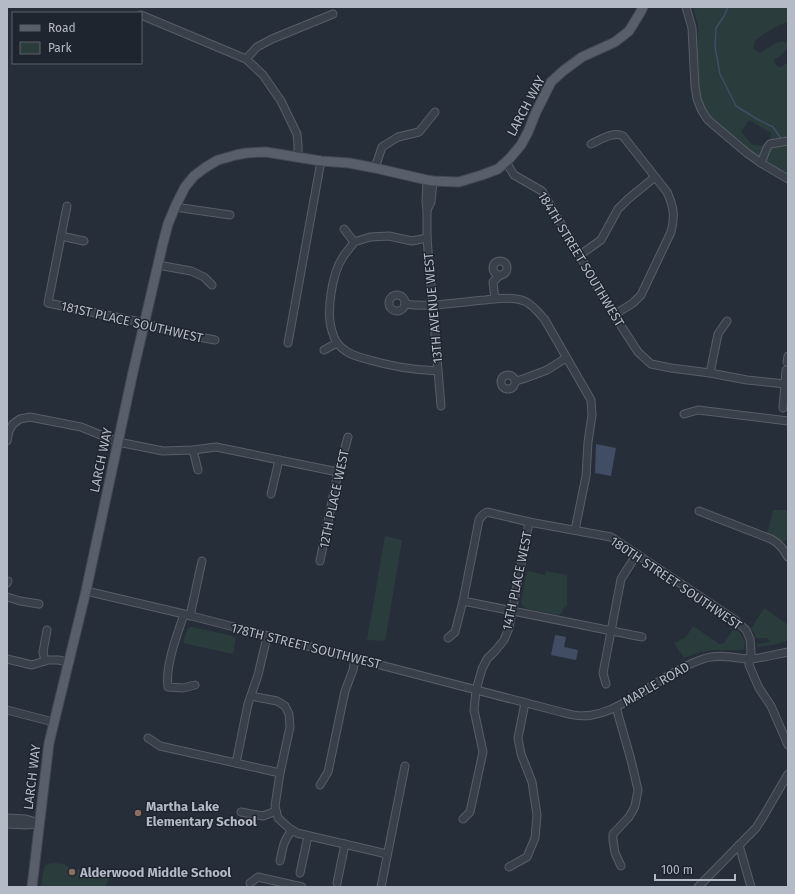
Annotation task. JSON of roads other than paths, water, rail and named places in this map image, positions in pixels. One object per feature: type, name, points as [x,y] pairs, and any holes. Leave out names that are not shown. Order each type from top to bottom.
[{"type":"main road","name":"LARCH WAY","points":[[32,887],[49,743],[86,591],[118,442],[168,224],[185,186],[194,176],[218,160],[256,152],[266,152],[321,161],[349,163],[430,180],[459,182],[498,169],[521,145],[551,82],[562,71],[582,57],[615,42],[629,31],[643,7]]},
{"type":"street","points":[[686,7],[692,28],[695,86],[697,99],[702,111],[708,120],[747,153],[788,179]]},
{"type":"street","points":[[246,59],[257,47],[272,39],[334,14]]},
{"type":"street","points":[[142,15],[246,59],[263,75],[281,101],[297,134],[298,157]]},
{"type":"street","points":[[375,168],[382,147],[398,136],[419,132],[435,112]]},
{"type":"street","points":[[591,144],[614,134],[620,134],[625,138],[667,192],[672,202],[674,223],[641,295],[633,303],[614,314]]},
{"type":"street","points":[[761,163],[766,148],[770,144],[788,141]]},
{"type":"street","points":[[288,343],[321,161]]},
{"type":"street","name":"184TH STREET SOUTHWEST","points":[[506,162],[514,174],[542,191],[638,352],[651,364],[710,373]]},
{"type":"street","points":[[580,255],[601,240],[618,209],[655,177]]},
{"type":"street","name":"13TH AVENUE WEST","points":[[430,180],[426,202],[441,406]]},
{"type":"street","points":[[67,206],[61,236],[84,241]]},
{"type":"street","points":[[175,207],[230,215]]},
{"type":"street","points":[[344,229],[354,242]]},
{"type":"street","name":"181ST PLACE SOUTHWEST","points":[[61,236],[48,303],[145,323],[178,333],[215,340]]},
{"type":"street","points":[[428,238],[412,241],[389,236],[370,237],[354,242],[342,257],[335,275],[330,298],[330,321],[332,332],[337,343],[346,351],[377,362],[414,369],[438,371]]},
{"type":"street","points":[[158,265],[191,271],[204,277],[212,285]]},
{"type":"street","points":[[495,299],[493,282],[499,276]]},
{"type":"street","points":[[404,304],[415,306],[433,305],[509,298],[525,301],[545,320],[591,400],[592,415],[588,442],[586,476],[575,530]]},
{"type":"street","points":[[727,321],[718,334],[710,373],[746,380],[785,384]]},
{"type":"street","points":[[324,350],[337,343]]},
{"type":"street","points":[[516,381],[547,370],[566,358]]},
{"type":"street","points":[[783,408],[786,370]]},
{"type":"street","points":[[684,414],[698,410],[788,421]]},
{"type":"street","points":[[7,441],[9,431],[13,424],[20,419],[30,417],[81,427],[118,442],[163,451],[193,450],[216,447],[338,472]]},
{"type":"street","name":"12TH PLACE WEST","points":[[320,562],[338,472],[348,437]]},
{"type":"street","points":[[193,450],[198,470]]},
{"type":"street","points":[[271,494],[279,460]]},
{"type":"street","points":[[699,511],[772,539],[779,543],[788,557]]},
{"type":"street","name":"180TH STREET SOUTHWEST","points":[[463,601],[479,520],[483,514],[487,512],[529,522],[611,537],[735,620],[746,630],[750,639],[751,652],[749,665],[759,688],[771,706],[788,745]]},
{"type":"street","name":"14TH PLACE WEST","points":[[463,819],[470,812],[483,752],[474,710],[476,690],[482,669],[487,659],[504,640],[509,628],[529,522]]},
{"type":"street","points":[[606,684],[603,673],[621,579],[637,554]]},
{"type":"street","points":[[195,685],[183,688],[168,687],[167,680],[172,651],[187,615],[202,561]]},
{"type":"street","name":"178TH STREET SOUTHWEST","points":[[86,591],[187,615],[525,703]]},
{"type":"street","points":[[7,597],[39,604]]},
{"type":"street","points":[[448,638],[455,632],[463,601],[642,637]]},
{"type":"street","points":[[45,661],[43,652],[47,630]]},
{"type":"street","points":[[236,763],[248,704],[258,675],[267,637]]},
{"type":"street","name":"MAPLE ROAD","points":[[525,703],[567,714],[590,716],[616,707],[693,663],[707,658],[730,656],[750,659],[788,652]]},
{"type":"street","points":[[320,785],[328,772],[345,691],[353,670],[355,659]]},
{"type":"street","points":[[7,660],[32,665],[45,661],[58,660],[68,662]]},
{"type":"street","points":[[251,696],[277,701],[285,706],[289,714],[290,727],[276,797],[275,806],[277,815],[289,828],[297,833],[387,854]]},
{"type":"street","points":[[509,867],[527,857],[536,838],[537,815],[532,782],[521,754],[518,738],[525,703]]},
{"type":"street","points":[[616,707],[638,790],[633,810],[629,817],[613,834],[615,853],[621,866]]},
{"type":"street","points":[[7,710],[54,722]]},
{"type":"street","points":[[148,738],[160,746],[280,773]]},
{"type":"street","points":[[380,887],[405,766]]},
{"type":"street","points":[[698,887],[756,828],[788,774]]},
{"type":"street","points":[[241,812],[263,816],[277,815]]},
{"type":"street","points":[[7,818],[26,819],[39,824]]},
{"type":"street","points":[[7,824],[39,824]]},
{"type":"street","points":[[280,861],[285,839],[292,830]]},
{"type":"street","points":[[300,873],[308,836]]},
{"type":"street","points":[[337,883],[345,844]]},
{"type":"street","points":[[739,845],[751,887]]},
{"type":"street","points":[[250,883],[258,877],[302,887]]},
{"type":"water","points":[[596,444],[616,448],[611,476],[595,473]]},
{"type":"water","points":[[555,635],[566,637],[564,647],[578,650],[576,660],[551,655]]},
{"type":"waterway","points":[[728,7],[716,28],[715,47],[720,74],[736,106],[773,127],[782,140]]},
{"type":"place","name":"Martha Lake Elementary School","points":[[138,813]]},
{"type":"place","name":"Alderwood Middle School","points":[[72,872]]}]
